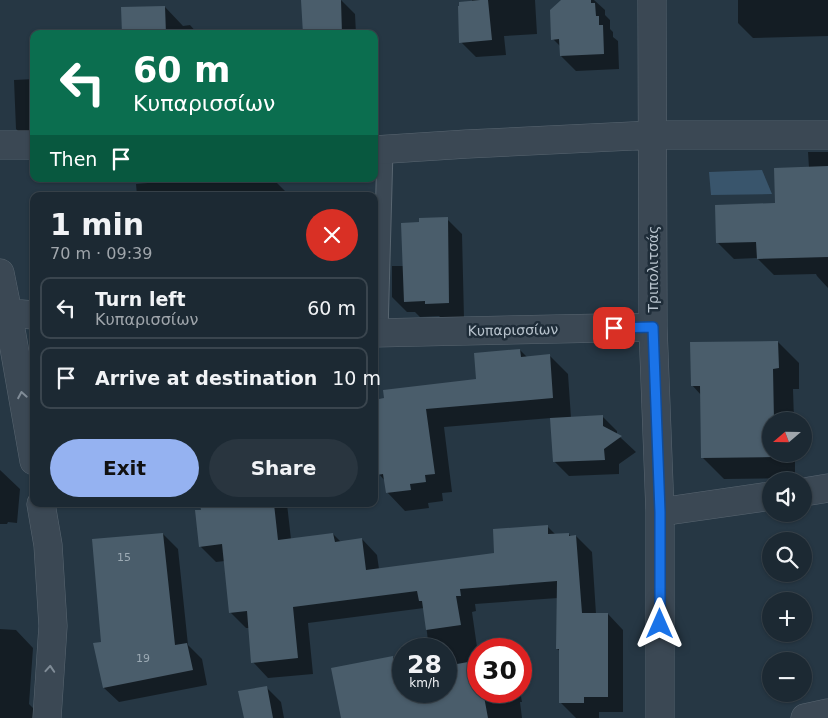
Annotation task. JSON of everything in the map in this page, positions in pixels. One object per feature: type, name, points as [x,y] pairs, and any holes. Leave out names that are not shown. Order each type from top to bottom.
[{"type":"street","name":"Τριπολιτσάς","points":[[652,0],[653,327],[660,512],[660,718]]},
{"type":"street","points":[[379,150],[653,135],[828,134]]},
{"type":"street","points":[[0,145],[30,145]]},
{"type":"street","points":[[0,273],[21,314],[30,415]]},
{"type":"street","name":"Κυπαρισσίων","points":[[378,333],[653,327]]},
{"type":"street","points":[[812,491],[828,488]]},
{"type":"street","points":[[660,512],[762,497]]},
{"type":"street","points":[[42,507],[48,545],[53,626],[47,718]]},
{"type":"street","points":[[805,718],[828,713]]},
{"type":"lane","points":[[378,242],[379,150]]},
{"type":"water","points":[[762,170],[772,194],[711,195],[709,172]]},
{"type":"building","points":[[301,0],[341,0],[342,30],[303,30]]},
{"type":"building","points":[[488,0],[492,40],[459,43],[459,2]]},
{"type":"building","points":[[561,0],[591,0],[591,3],[595,3],[596,16],[599,16],[599,25],[603,25],[604,54],[560,56],[559,39],[551,40],[550,10]]},
{"type":"building","points":[[165,6],[166,30],[122,30],[121,7]]},
{"type":"building","points":[[828,166],[828,257],[757,259],[756,242],[716,243],[715,205],[775,203],[774,168]]},
{"type":"building","points":[[448,217],[449,303],[425,304],[425,301],[404,302],[401,223],[419,222],[419,218]]},
{"type":"building","points":[[778,341],[779,368],[773,369],[774,412],[762,412],[762,457],[701,458],[700,386],[691,386],[690,342]]},
{"type":"building","points":[[520,349],[521,357],[550,354],[553,398],[426,409],[435,474],[425,475],[426,482],[410,484],[411,490],[386,493],[383,474],[378,475],[378,399],[384,398],[383,390],[476,379],[474,353]]},
{"type":"building","points":[[603,415],[603,426],[622,436],[604,449],[605,460],[553,462],[550,418]]},
{"type":"building","points":[[200,507],[274,507],[278,540],[333,533],[335,542],[362,538],[366,570],[494,553],[493,529],[548,525],[548,534],[569,533],[569,536],[576,535],[582,613],[608,613],[608,697],[584,697],[584,703],[559,703],[559,649],[556,649],[557,581],[460,589],[461,596],[456,596],[461,625],[426,630],[422,601],[419,601],[417,591],[293,607],[298,658],[251,663],[247,611],[229,613],[222,544],[199,547],[195,510],[201,510]]},
{"type":"building","points":[[163,533],[175,645],[187,643],[193,670],[103,688],[93,643],[101,642],[92,539]]},
{"type":"building","points":[[392,656],[392,703],[457,703],[457,664],[467,662],[467,703],[485,703],[488,718],[341,718],[331,668]]},
{"type":"building","points":[[267,686],[273,718],[244,718],[238,691]]},
{"type":"route","points":[[614,328],[653,327],[660,512],[660,624]]}]
